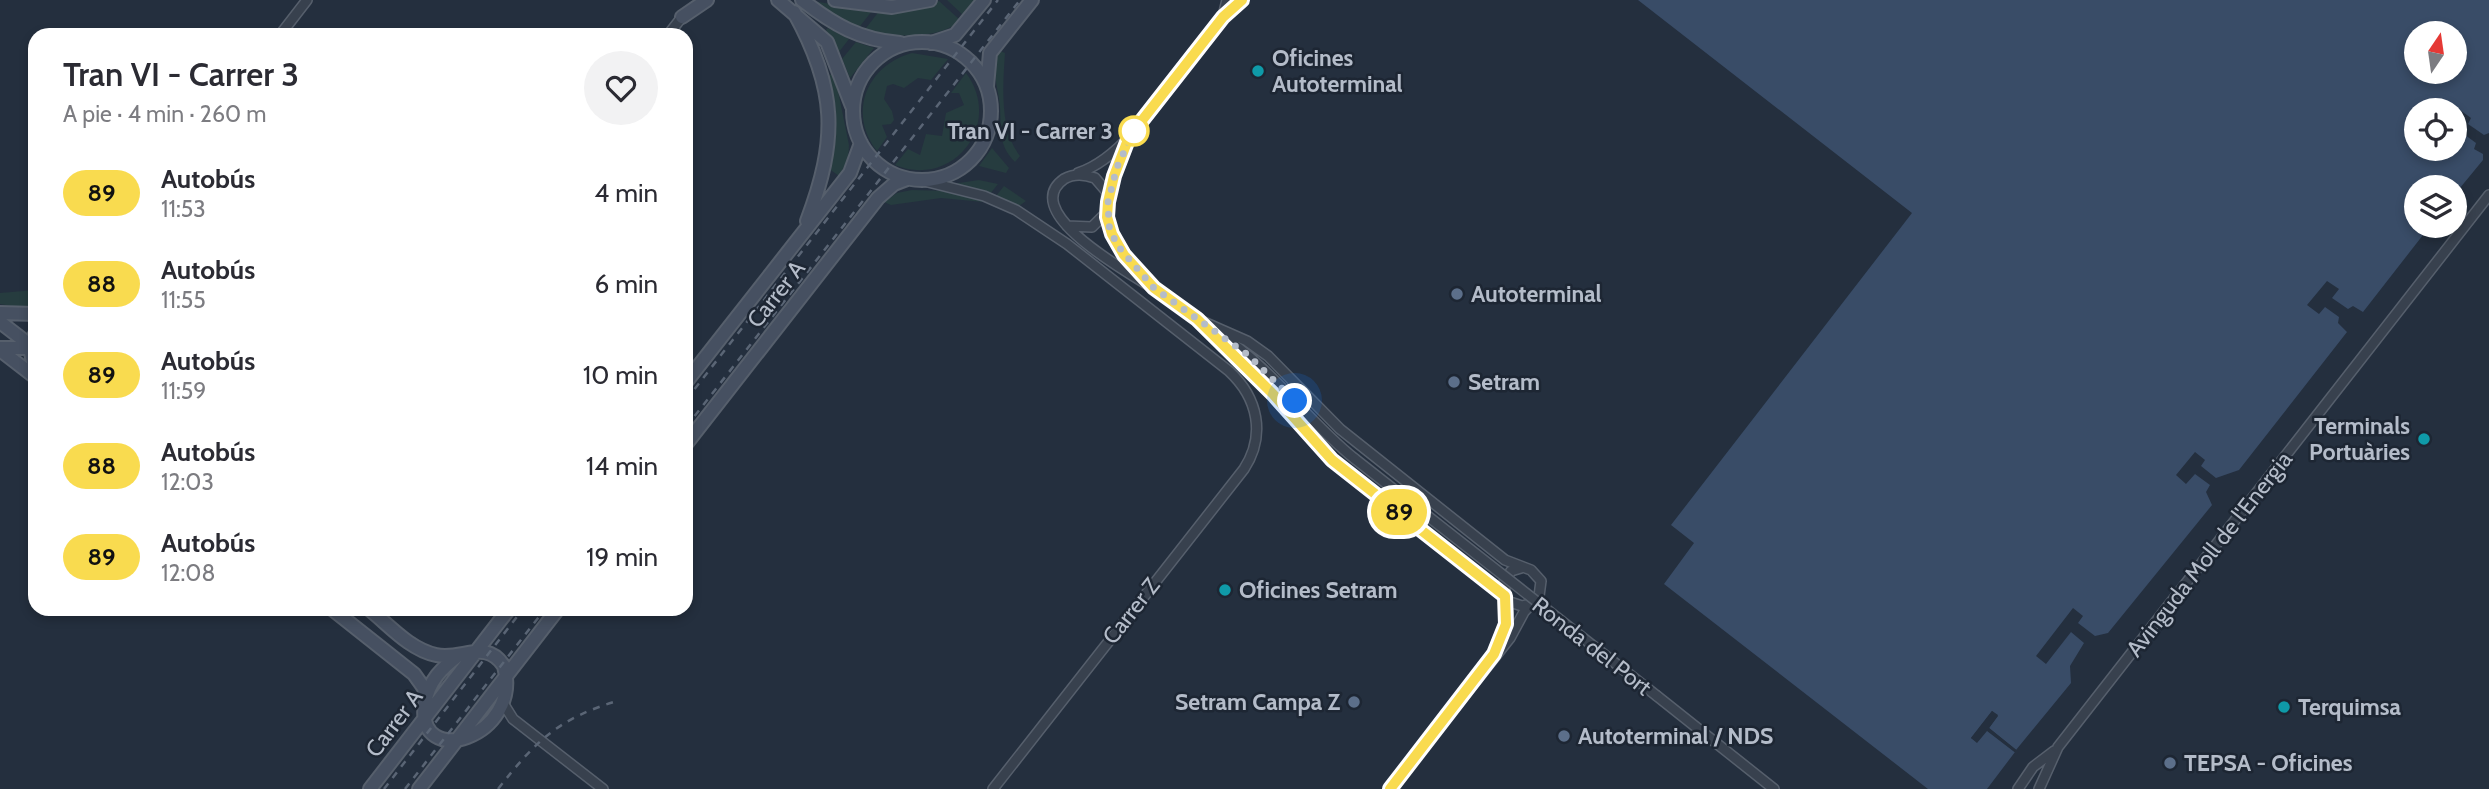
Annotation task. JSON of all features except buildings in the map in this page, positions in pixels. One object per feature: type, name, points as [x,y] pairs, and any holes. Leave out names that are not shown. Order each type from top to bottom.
[{"type":"main road","points":[[682,17],[688,0]]},
{"type":"main road","points":[[682,17],[708,0]]},
{"type":"main road","points":[[777,0],[827,42],[839,68],[861,143],[881,168],[912,179],[950,174],[976,155],[989,130],[987,89],[990,53],[1031,0]]},
{"type":"main road","points":[[802,0],[831,22],[856,36],[908,44],[927,44],[955,36],[984,0]]},
{"type":"main road","points":[[835,0],[892,7],[930,0]]},
{"type":"main road","points":[[793,12],[812,45],[823,74],[830,117],[825,166],[802,234]]},
{"type":"main road","points":[[854,113],[856,92],[869,67],[883,53],[908,44]]},
{"type":"main road","points":[[927,44],[963,57],[976,69],[987,89]]},
{"type":"main road","name":"Carrer A","points":[[693,373],[854,166],[861,143]]},
{"type":"main road","name":"Carrer A","points":[[693,435],[878,198],[894,184],[912,179]]},
{"type":"main road","points":[[0,313],[28,314]]},
{"type":"main road","points":[[0,322],[28,342]]},
{"type":"main road","points":[[0,349],[28,347]]},
{"type":"main road","points":[[0,349],[28,371]]},
{"type":"main road","points":[[341,616],[414,674],[424,688],[425,718],[435,736],[457,740],[472,736],[489,724],[503,703],[506,676],[499,658],[478,650],[459,655],[437,655],[418,649],[378,616]]},
{"type":"main road","name":"Carrer A","points":[[370,789],[504,616]]},
{"type":"main road","points":[[419,789],[552,616]]},
{"type":"main road","points":[[426,700],[440,671],[459,655]]},
{"type":"street","points":[[285,28],[307,0]]},
{"type":"street","points":[[1223,17],[1227,0]]},
{"type":"street","points":[[1154,288],[1125,272],[1067,226],[1057,215],[1053,197],[1060,183],[1091,168],[1129,137],[1223,17],[1242,0]]},
{"type":"street","points":[[673,28],[682,17]]},
{"type":"street","points":[[1067,226],[1092,227],[1102,219],[1129,137]]},
{"type":"street","points":[[1073,175],[1095,178],[1104,187],[1109,226],[1117,245],[1154,288]]},
{"type":"street","name":"Carrer Z","points":[[912,179],[1000,202],[1067,244],[1237,378],[1251,398],[1257,428],[1253,452],[1244,469],[993,789]]},
{"type":"street","name":"Avinguda Moll de l'Energia","points":[[2058,747],[2489,195]]},
{"type":"street","name":"Ronda del Port","points":[[1154,288],[1265,369],[1321,430],[1355,459],[1774,789]]},
{"type":"street","points":[[1197,319],[1256,347],[1340,429],[1506,560],[1535,572],[1541,581],[1539,596],[1510,638],[1494,654],[1390,789]]},
{"type":"street","points":[[1197,319],[1273,394],[1332,460],[1518,606],[1532,604]]},
{"type":"street","points":[[1494,654],[1506,624],[1506,577],[1515,569],[1526,568]]},
{"type":"street","points":[[503,703],[513,719],[603,789]]},
{"type":"street","points":[[2018,789],[2033,767],[2058,747]]},
{"type":"street","points":[[2039,789],[2058,747]]},
{"type":"green space","points":[[807,0],[872,11],[857,30]]},
{"type":"green space","points":[[947,0],[975,0],[963,15]]},
{"type":"green space","points":[[939,1],[960,20],[951,27],[914,35],[863,32],[880,10]]},
{"type":"green space","points":[[828,28],[849,39],[839,52],[826,30]]},
{"type":"green space","points":[[856,42],[874,48],[850,78],[842,59]]},
{"type":"green space","points":[[998,50],[1005,53],[1005,120],[1013,145],[1020,156],[1015,162],[1002,140],[995,69]]},
{"type":"green space","points":[[912,53],[948,59],[931,80],[918,78],[904,88],[893,84],[887,86],[884,99],[894,120],[891,124],[882,125],[887,137],[877,151],[863,121],[866,92],[883,68]]},
{"type":"green space","points":[[834,71],[849,145],[848,160],[839,176],[828,168],[828,77]]},
{"type":"green space","points":[[966,73],[976,93],[979,112],[976,131],[966,147],[953,160],[936,168],[916,170],[895,165],[908,149],[920,155],[926,134],[942,136],[946,113],[964,105],[959,93],[951,93]]},
{"type":"green space","points":[[992,148],[1009,168],[1006,173],[979,166]]},
{"type":"green space","points":[[979,180],[998,184],[990,194],[952,184]]},
{"type":"green space","points":[[1004,186],[1026,201],[1019,206],[996,196]]},
{"type":"green space","points":[[912,190],[947,191],[985,200],[941,198],[891,205],[884,202],[897,193]]},
{"type":"green space","points":[[28,291],[28,306],[0,304],[0,293]]},
{"type":"water","points":[[1638,0],[2489,0],[2489,133],[2484,135],[2468,124],[2471,118],[2467,115],[2467,98],[2404,98],[2404,161],[2467,161],[2467,136],[2476,143],[2474,149],[2483,154],[2483,160],[2467,179],[2467,175],[2404,175],[2404,238],[2421,238],[2363,312],[2353,306],[2348,309],[2332,298],[2339,289],[2327,281],[2307,305],[2319,314],[2325,307],[2339,317],[2338,323],[2347,332],[2239,470],[2216,478],[2201,466],[2205,460],[2195,452],[2176,475],[2186,484],[2195,474],[2210,485],[2206,492],[2212,505],[2108,633],[2095,636],[2078,623],[2083,616],[2073,608],[2036,656],[2046,664],[2071,632],[2084,643],[2070,666],[2071,683],[2016,750],[1989,728],[1998,716],[1992,711],[1971,738],[1977,742],[1987,730],[2015,752],[1987,789],[1928,789],[1664,584],[1694,543],[1671,525],[1912,213]]},
{"type":"pier","points":[[1992,711],[1998,715],[1989,728],[2019,752],[2017,754],[1987,731],[1977,743],[1971,738]]},
{"type":"railway","points":[[693,391],[998,0]]},
{"type":"railway","points":[[693,418],[1020,0]]},
{"type":"railway","points":[[384,789],[518,616]]},
{"type":"railway","points":[[405,789],[540,616]]},
{"type":"railway","points":[[498,789],[549,734],[578,716],[617,701]]},
{"type":"bus line","name":"89","points":[[1242,0],[1223,17],[1129,137],[1114,176],[1107,217],[1117,245],[1131,263],[1154,288],[1197,319],[1273,394],[1313,442],[1332,460],[1505,596],[1508,613],[1505,630],[1494,654],[1390,789]]},
{"type":"place","name":"Oficines Autoterminal","points":[[1258,71]]},
{"type":"place","name":"Tran VI - Carrer 3","points":[[1134,131]]},
{"type":"place","name":"Autoterminal","points":[[1457,294]]},
{"type":"place","name":"Setram","points":[[1454,382]]},
{"type":"place","name":"Terminals Portuàries","points":[[2424,439]]},
{"type":"place","name":"Oficines Setram","points":[[1225,590]]},
{"type":"place","name":"Setram Campa Z","points":[[1354,702]]},
{"type":"place","name":"Terquimsa","points":[[2284,707]]},
{"type":"place","name":"Autoterminal / NDS","points":[[1564,736]]},
{"type":"place","name":"TEPSA - Oficines","points":[[2170,763]]},
{"type":"route","points":[[1134,131],[1117,167],[1108,202],[1107,217],[1117,245],[1154,288],[1248,355],[1295,401]]}]
